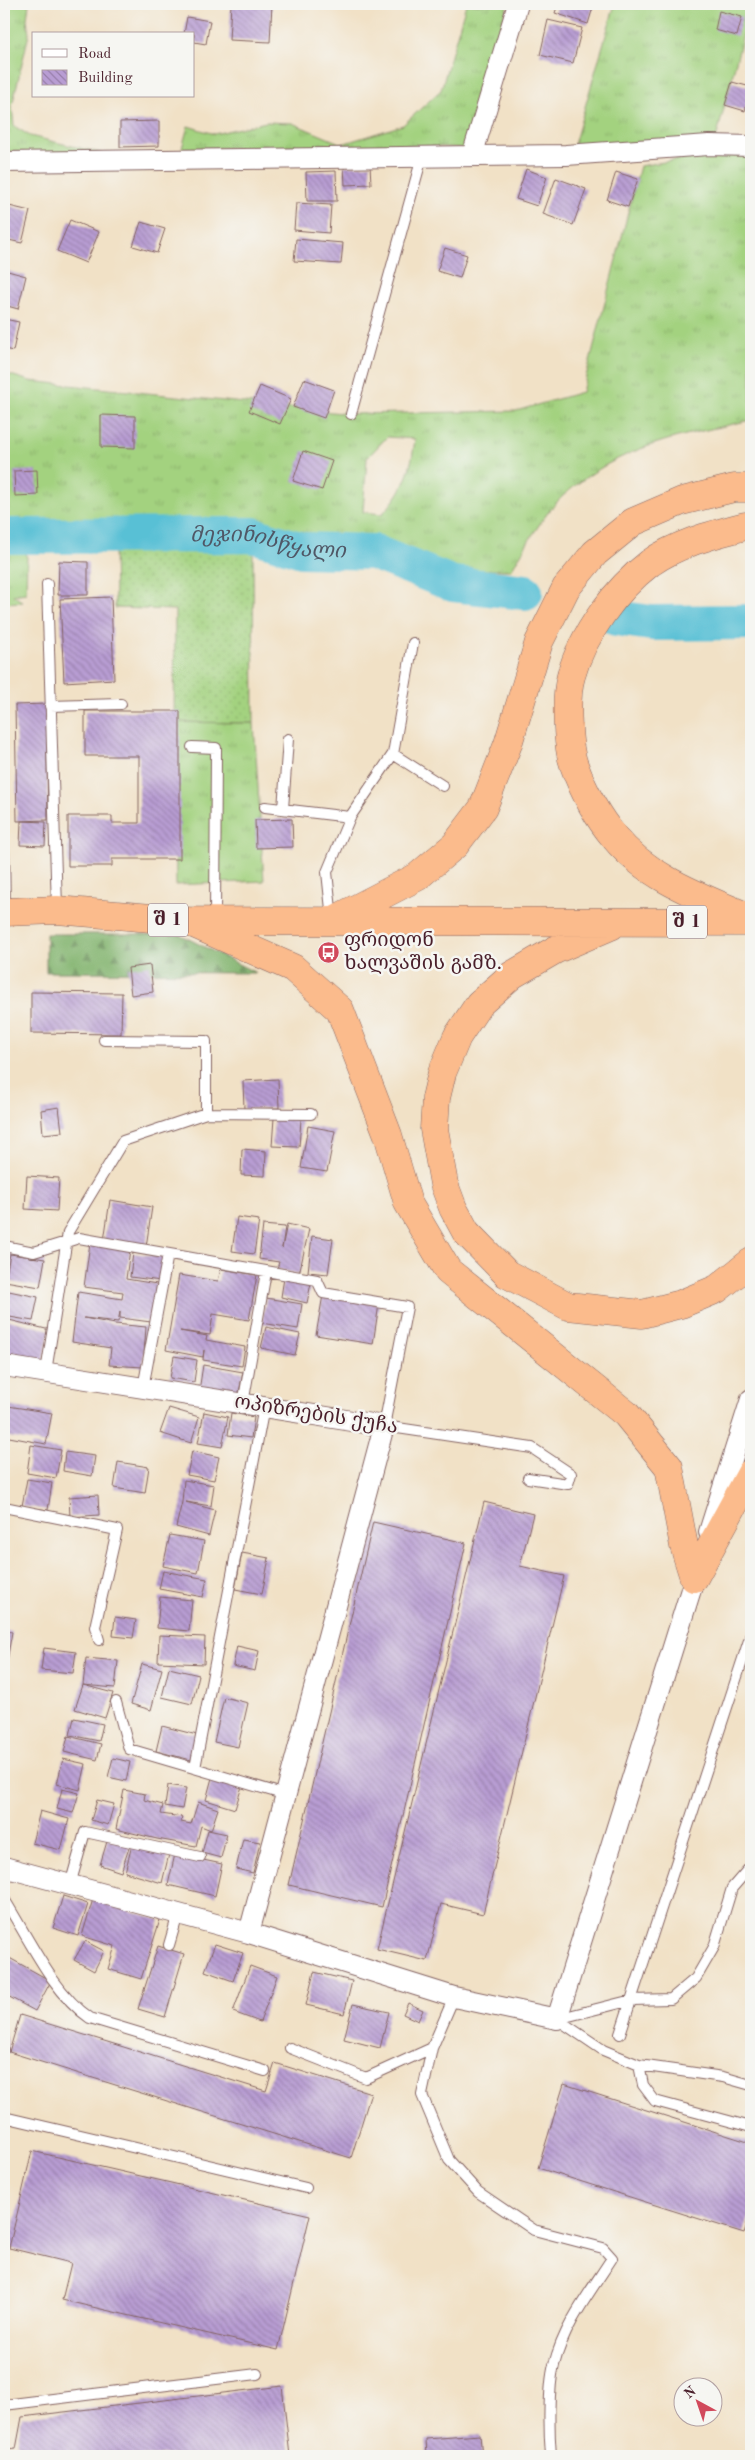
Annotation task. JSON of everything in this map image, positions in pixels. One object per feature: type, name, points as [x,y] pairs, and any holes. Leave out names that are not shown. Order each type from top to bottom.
[{"type":"highway","points":[[332,921],[379,895],[418,877],[455,845],[483,808],[508,744],[539,642],[566,588],[595,553],[633,522],[682,501],[734,488],[751,488]]},
{"type":"highway","points":[[751,527],[745,526],[693,541],[651,563],[614,596],[590,632],[570,676],[567,717],[574,764],[601,820],[615,838],[633,856],[658,874],[686,890],[751,920]]},
{"type":"highway","name":"შ 1","points":[[5,912],[57,910],[187,921],[622,922],[751,920]]},
{"type":"highway","points":[[187,921],[293,968],[340,1010],[388,1135],[408,1203],[448,1271],[626,1414],[669,1467],[684,1546],[694,1578]]},
{"type":"highway","points":[[622,922],[555,950],[512,975],[479,1004],[456,1036],[442,1073],[436,1098],[434,1129],[444,1184],[466,1232],[507,1274],[568,1306],[642,1314],[681,1304],[717,1289],[751,1262]]},
{"type":"highway","points":[[694,1578],[751,1472]]},
{"type":"street","points":[[472,156],[518,4]]},
{"type":"street","points":[[4,162],[566,155],[709,145],[751,146]]},
{"type":"street","name":"ოპიზრების ქუჩა","points":[[4,1366],[384,1426]]},
{"type":"street","points":[[4,1866],[249,1933],[454,1997],[557,2019],[751,1399]]},
{"type":"street","points":[[249,1933],[384,1426]]},
{"type":"lane","points":[[351,414],[422,157]]},
{"type":"lane","points":[[46,584],[57,910]]},
{"type":"lane","points":[[332,921],[327,872],[350,817],[393,754],[413,643]]},
{"type":"lane","points":[[50,706],[122,704]]},
{"type":"lane","points":[[283,809],[288,739]]},
{"type":"lane","points":[[192,746],[216,748],[215,921]]},
{"type":"lane","points":[[393,754],[443,786]]},
{"type":"lane","points":[[265,807],[350,817]]},
{"type":"lane","points":[[4,846],[5,912]]},
{"type":"lane","points":[[104,1040],[206,1041],[206,1113]]},
{"type":"lane","points":[[46,1372],[68,1232],[123,1142],[206,1113],[311,1114]]},
{"type":"lane","points":[[4,1246],[34,1252],[67,1244],[79,1238],[317,1280],[323,1293],[407,1307],[384,1426]]},
{"type":"lane","points":[[143,1388],[168,1254]]},
{"type":"lane","points":[[243,1404],[266,1272]]},
{"type":"lane","points":[[195,1768],[264,1407]]},
{"type":"lane","name":"ოპიზრების ქუჩა","points":[[384,1426],[532,1448],[572,1474],[568,1484],[528,1478]]},
{"type":"lane","points":[[4,1507],[117,1530],[95,1627],[99,1640]]},
{"type":"lane","points":[[620,2034],[751,1634]]},
{"type":"lane","points":[[116,1702],[130,1749],[286,1795]]},
{"type":"lane","points":[[70,1885],[85,1832],[200,1857]]},
{"type":"lane","points":[[557,2019],[632,2000],[671,1999],[696,1978],[714,1947],[732,1888],[751,1866]]},
{"type":"lane","points":[[4,1899],[60,1989],[75,2006],[90,2018],[265,2071]]},
{"type":"lane","points":[[168,1945],[178,1914]]},
{"type":"lane","points":[[454,1997],[432,2048],[422,2095],[449,2160],[478,2192],[534,2230],[603,2248],[612,2258],[572,2320],[554,2365],[549,2430],[551,2456]]},
{"type":"lane","points":[[557,2019],[604,2050],[640,2065],[723,2077],[751,2084]]},
{"type":"lane","points":[[290,2048],[366,2078],[432,2048]]},
{"type":"lane","points":[[640,2065],[643,2085],[655,2101],[751,2127]]},
{"type":"lane","points":[[4,2117],[306,2188]]},
{"type":"lane","points":[[4,2405],[257,2374]]},
{"type":"green space","points":[[4,4],[29,4],[27,19],[29,34],[12,106],[14,126],[30,136],[101,153],[69,157],[4,151]]},
{"type":"green space","points":[[466,4],[508,4],[465,148],[426,146],[182,148],[188,126],[214,134],[266,122],[292,123],[342,144],[403,125],[441,90]]},
{"type":"green space","points":[[615,4],[751,4],[716,139],[573,148]]},
{"type":"green space","points":[[712,154],[751,156],[751,420],[700,431],[652,445],[607,464],[585,478],[556,503],[535,531],[511,570],[443,570],[375,539],[330,539],[281,527],[4,528],[4,373],[30,381],[351,414],[516,411],[582,392],[640,166]],"holes":[[[387,437],[415,439],[406,480],[396,497],[382,514],[363,512],[367,458]]]},
{"type":"green space","points":[[162,539],[253,544],[254,723],[174,722],[175,610],[115,608],[114,546]]},
{"type":"green space","points":[[24,552],[27,557],[26,593],[13,595],[23,602],[4,603],[4,553]]},
{"type":"green space","points":[[174,722],[254,723],[264,881],[176,885]]},
{"type":"green space","points":[[46,934],[179,934],[256,973],[46,972]]},
{"type":"building","points":[[231,4],[272,4],[270,42],[229,40]]},
{"type":"building","points":[[558,4],[594,4],[588,24],[555,13]]},
{"type":"building","points":[[719,11],[742,17],[737,36],[715,30]]},
{"type":"building","points":[[187,17],[210,21],[206,44],[195,42],[195,32],[184,32]]},
{"type":"building","points":[[548,20],[582,28],[573,63],[540,55]]},
{"type":"building","points":[[732,82],[751,87],[745,111],[725,105]]},
{"type":"building","points":[[159,121],[159,146],[120,147],[120,122]]},
{"type":"building","points":[[370,165],[371,184],[345,185],[344,166]]},
{"type":"building","points":[[526,169],[547,177],[537,206],[516,199]]},
{"type":"building","points":[[336,171],[337,201],[307,201],[306,172]]},
{"type":"building","points":[[616,172],[638,179],[628,207],[607,200]]},
{"type":"building","points":[[556,178],[586,189],[573,225],[543,214]]},
{"type":"building","points":[[296,203],[331,205],[329,233],[294,230]]},
{"type":"building","points":[[5,205],[30,211],[22,243],[4,239]]},
{"type":"building","points":[[70,220],[99,232],[86,263],[57,251]]},
{"type":"building","points":[[141,222],[165,229],[157,253],[133,246]]},
{"type":"building","points":[[296,239],[343,243],[341,264],[294,261]]},
{"type":"building","points":[[445,248],[467,255],[460,278],[437,271]]},
{"type":"building","points":[[4,270],[26,276],[18,309],[4,305]]},
{"type":"building","points":[[4,319],[19,322],[13,351],[4,349]]},
{"type":"building","points":[[304,379],[334,390],[324,418],[293,407]]},
{"type":"building","points":[[260,386],[291,399],[280,424],[249,411]]},
{"type":"building","points":[[101,415],[135,416],[135,448],[101,447]]},
{"type":"building","points":[[303,451],[332,461],[322,490],[293,481]]},
{"type":"building","points":[[37,470],[38,495],[15,496],[14,471]]},
{"type":"building","points":[[59,561],[88,562],[88,595],[58,595]]},
{"type":"building","points":[[111,597],[114,679],[64,682],[60,599]]},
{"type":"building","points":[[46,704],[48,820],[17,821],[15,705]]},
{"type":"building","points":[[85,711],[180,711],[180,859],[112,859],[112,866],[68,866],[68,816],[112,816],[112,823],[139,823],[139,756],[85,756]]},
{"type":"building","points":[[292,819],[293,847],[256,848],[255,820]]},
{"type":"building","points":[[21,821],[46,822],[45,846],[20,845]]},
{"type":"building","points":[[150,965],[153,992],[131,995],[128,968]]},
{"type":"building","points":[[31,992],[122,993],[121,1034],[31,1033]]},
{"type":"building","points":[[278,1079],[279,1108],[244,1109],[243,1081]]},
{"type":"building","points":[[59,1107],[62,1132],[43,1134],[41,1110]]},
{"type":"building","points":[[274,1118],[301,1119],[299,1147],[272,1146]]},
{"type":"building","points":[[308,1126],[335,1131],[327,1172],[301,1168]]},
{"type":"building","points":[[242,1149],[266,1151],[265,1176],[241,1175]]},
{"type":"building","points":[[27,1176],[59,1178],[57,1211],[25,1209]]},
{"type":"building","points":[[110,1200],[152,1207],[146,1247],[104,1241]]},
{"type":"building","points":[[237,1217],[259,1220],[254,1254],[232,1251]]},
{"type":"building","points":[[287,1224],[309,1229],[299,1274],[277,1269],[279,1262],[259,1259],[263,1225],[285,1227],[282,1248]]},
{"type":"building","points":[[312,1236],[333,1239],[328,1274],[308,1272]]},
{"type":"building","points":[[90,1243],[130,1249],[126,1279],[157,1284],[151,1322],[120,1318],[120,1312],[118,1322],[84,1318],[146,1327],[143,1367],[109,1365],[111,1348],[72,1342],[78,1292],[122,1299],[123,1292],[84,1287]]},
{"type":"building","points":[[133,1253],[164,1257],[161,1281],[130,1277]]},
{"type":"building","points":[[10,1254],[45,1259],[40,1287],[5,1281]]},
{"type":"building","points":[[221,1269],[257,1275],[249,1320],[213,1314],[210,1335],[180,1331],[207,1336],[206,1340],[245,1347],[242,1366],[203,1360],[204,1350],[203,1357],[166,1350],[179,1275],[218,1281]]},
{"type":"building","points":[[284,1278],[311,1283],[307,1303],[281,1297]]},
{"type":"building","points":[[4,1290],[38,1297],[33,1321],[4,1316]]},
{"type":"building","points":[[323,1295],[379,1304],[373,1344],[316,1335]]},
{"type":"building","points":[[266,1298],[302,1304],[298,1329],[262,1323]]},
{"type":"building","points":[[5,1319],[50,1330],[42,1364],[4,1355]]},
{"type":"building","points":[[266,1327],[300,1334],[295,1355],[261,1348]]},
{"type":"building","points":[[174,1356],[197,1360],[194,1382],[170,1378]]},
{"type":"building","points":[[203,1365],[243,1372],[238,1397],[199,1391]]},
{"type":"building","points":[[8,1406],[52,1413],[46,1444],[4,1436]]},
{"type":"building","points":[[169,1408],[199,1417],[191,1443],[160,1433]]},
{"type":"building","points":[[204,1412],[228,1417],[222,1447],[198,1443]]},
{"type":"building","points":[[231,1413],[254,1417],[251,1438],[228,1435]]},
{"type":"building","points":[[31,1445],[61,1450],[56,1478],[27,1473]]},
{"type":"building","points":[[192,1451],[219,1457],[214,1480],[187,1475]]},
{"type":"building","points":[[65,1452],[95,1456],[92,1476],[63,1471]]},
{"type":"building","points":[[118,1462],[149,1467],[145,1493],[114,1488]]},
{"type":"building","points":[[27,1479],[52,1483],[48,1510],[22,1506]]},
{"type":"building","points":[[184,1480],[214,1485],[211,1506],[186,1502],[215,1510],[209,1536],[176,1527],[182,1502]]},
{"type":"building","points":[[98,1495],[99,1515],[70,1517],[69,1497]]},
{"type":"building","points":[[484,1502],[533,1514],[520,1566],[564,1576],[483,1914],[441,1904],[427,1961],[377,1949]]},
{"type":"building","points":[[373,1522],[466,1543],[382,1907],[289,1885]]},
{"type":"building","points":[[170,1535],[204,1541],[198,1573],[163,1566]]},
{"type":"building","points":[[242,1553],[269,1558],[262,1594],[235,1589]]},
{"type":"building","points":[[163,1571],[207,1579],[203,1597],[159,1589]]},
{"type":"building","points":[[160,1597],[192,1600],[189,1631],[157,1628]]},
{"type":"building","points":[[115,1617],[136,1620],[133,1638],[113,1636]]},
{"type":"building","points":[[4,1630],[12,1632],[5,1672],[4,1672]]},
{"type":"building","points":[[159,1635],[205,1637],[204,1664],[158,1662]]},
{"type":"building","points":[[237,1646],[259,1651],[255,1671],[233,1666]]},
{"type":"building","points":[[44,1648],[76,1652],[73,1673],[41,1670]]},
{"type":"building","points":[[86,1658],[118,1661],[115,1688],[83,1685]]},
{"type":"building","points":[[142,1664],[162,1669],[151,1710],[131,1704]]},
{"type":"building","points":[[169,1668],[199,1675],[192,1704],[162,1697]]},
{"type":"building","points":[[83,1685],[113,1693],[105,1718],[75,1709]]},
{"type":"building","points":[[224,1697],[248,1703],[238,1747],[214,1742]]},
{"type":"building","points":[[74,1718],[103,1724],[99,1741],[70,1735]]},
{"type":"building","points":[[162,1726],[197,1735],[191,1760],[156,1751]]},
{"type":"building","points":[[68,1736],[101,1744],[97,1760],[64,1752]]},
{"type":"building","points":[[113,1758],[130,1762],[126,1781],[108,1777]]},
{"type":"building","points":[[63,1759],[86,1764],[80,1790],[57,1784]]},
{"type":"building","points":[[213,1774],[243,1783],[235,1809],[206,1800]]},
{"type":"building","points":[[168,1785],[186,1788],[182,1809],[165,1806]]},
{"type":"building","points":[[62,1789],[79,1793],[73,1813],[57,1809]]},
{"type":"building","points":[[124,1790],[145,1794],[144,1800],[163,1805],[161,1814],[182,1817],[181,1822],[191,1824],[198,1802],[218,1809],[211,1830],[201,1826],[196,1846],[157,1839],[116,1829]]},
{"type":"building","points":[[97,1800],[114,1804],[108,1825],[91,1820]]},
{"type":"building","points":[[40,1811],[69,1819],[61,1850],[32,1843]]},
{"type":"building","points":[[208,1830],[227,1834],[221,1858],[202,1853]]},
{"type":"building","points":[[108,1838],[130,1845],[121,1872],[100,1865]]},
{"type":"building","points":[[243,1839],[260,1842],[253,1873],[236,1869]]},
{"type":"building","points":[[132,1845],[169,1854],[162,1883],[125,1872]]},
{"type":"building","points":[[175,1854],[222,1864],[215,1896],[168,1885]]},
{"type":"building","points":[[63,1896],[88,1904],[78,1936],[53,1928]]},
{"type":"building","points":[[93,1899],[160,1920],[141,1979],[108,1969],[115,1946],[82,1936]]},
{"type":"building","points":[[85,1941],[104,1951],[94,1971],[74,1960]]},
{"type":"building","points":[[215,1944],[243,1953],[233,1981],[205,1971]]},
{"type":"building","points":[[158,1946],[184,1954],[165,2017],[138,2009]]},
{"type":"building","points":[[4,1955],[51,1981],[35,2011],[4,1994]]},
{"type":"building","points":[[250,1966],[277,1976],[260,2022],[233,2012]]},
{"type":"building","points":[[314,1972],[352,1981],[344,2014],[306,2005]]},
{"type":"building","points":[[408,2003],[423,2010],[418,2021],[403,2014]]},
{"type":"building","points":[[353,2004],[389,2012],[380,2048],[344,2039]]},
{"type":"building","points":[[20,2015],[266,2091],[275,2063],[371,2093],[351,2158],[9,2052]]},
{"type":"building","points":[[4,2030],[9,2052],[4,2053]]},
{"type":"building","points":[[564,2084],[751,2143],[751,2212],[744,2233],[538,2168]]},
{"type":"building","points":[[32,2151],[310,2215],[278,2350],[62,2300],[71,2263],[9,2248]]},
{"type":"building","points":[[282,2386],[290,2456],[4,2456],[4,2450],[16,2449],[22,2417]]},
{"type":"building","points":[[480,2435],[482,2456],[427,2456],[426,2439]]},
{"type":"waterway","name":"მეჯინისწყალი","points":[[4,536],[253,535],[302,550],[373,552],[453,584],[525,592]]},
{"type":"waterway","name":"მეჯინისწყალი","points":[[616,618],[651,623],[751,622]]},
{"type":"place","name":"ფრიდონ ხალვაშის გამზ.","points":[[328,953]]}]
